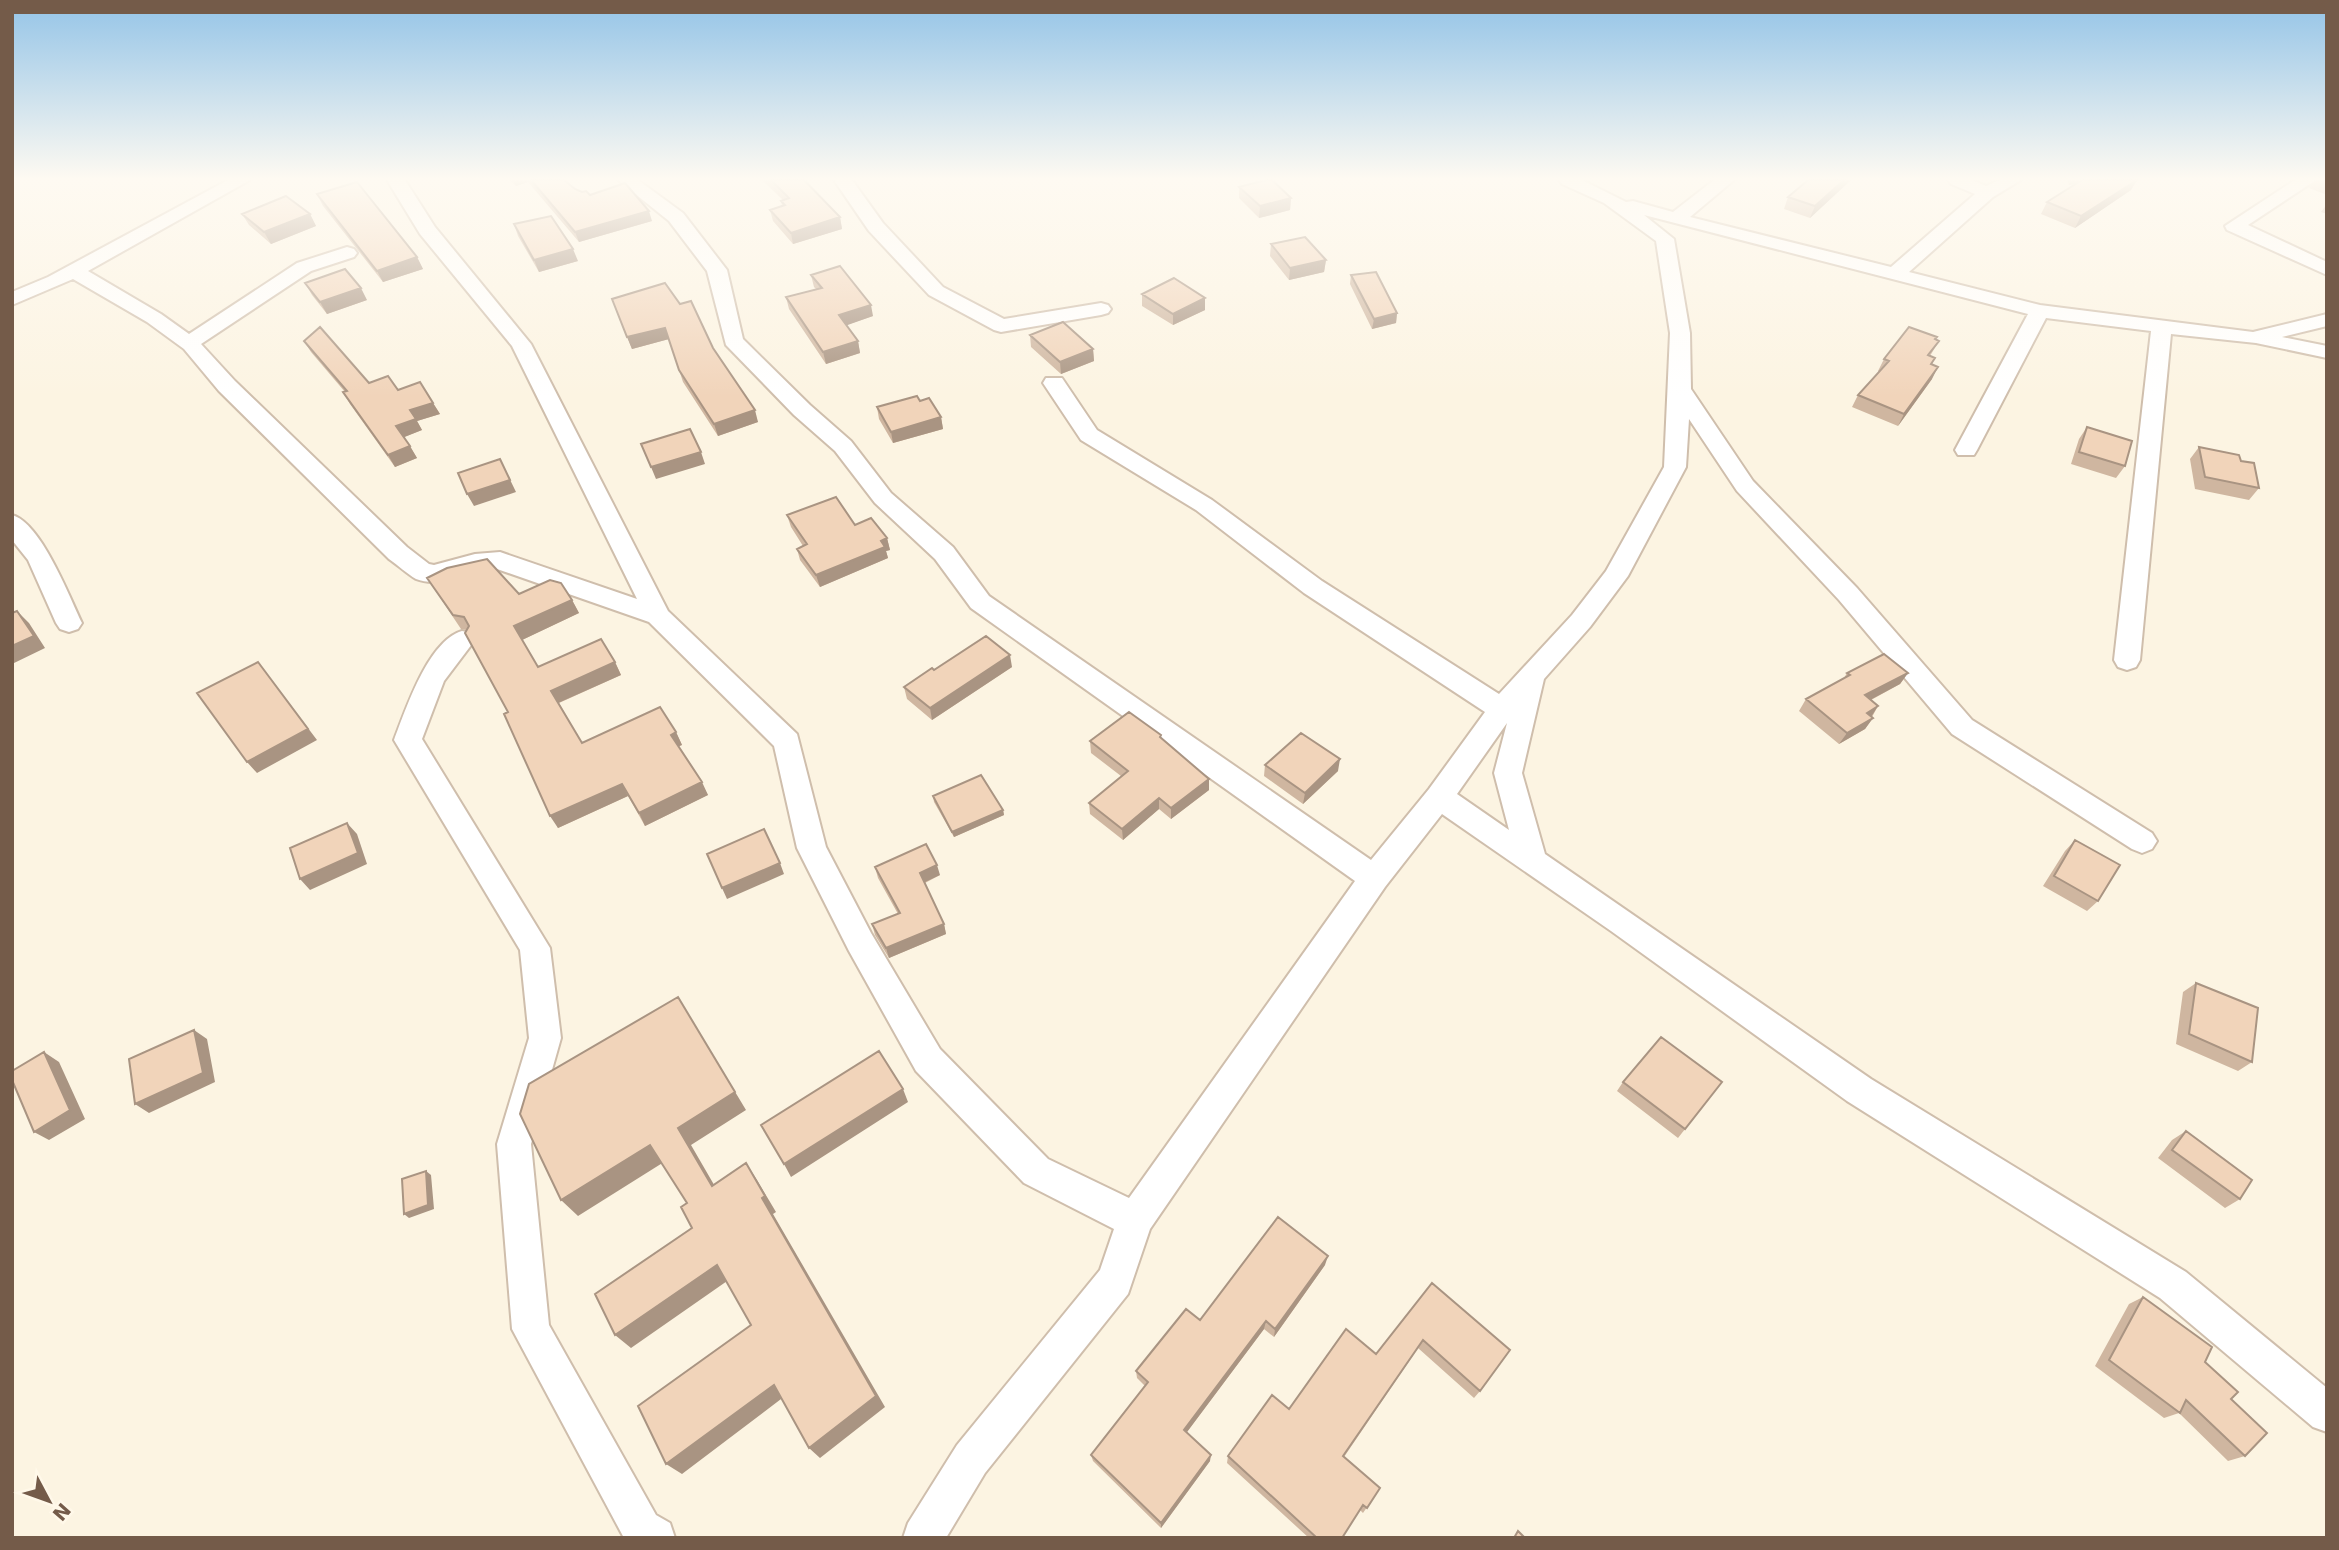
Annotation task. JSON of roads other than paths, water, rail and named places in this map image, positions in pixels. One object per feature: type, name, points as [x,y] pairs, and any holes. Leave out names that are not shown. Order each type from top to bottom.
[{"type":"street","points":[[12,299],[108,252]]},
{"type":"street","points":[[445,252],[521,344],[658,616],[713,673],[787,741],[812,848],[860,942],[928,1060],[1036,1171],[1135,1220]]},
{"type":"street","points":[[703,252],[717,270],[733,341],[802,410],[844,446],[883,498],[944,553],[979,602],[1374,878]]},
{"type":"street","points":[[900,252],[936,291],[1001,326],[1101,309]]},
{"type":"street","points":[[923,1538],[971,1459],[1115,1281],[1135,1220],[1374,878],[1439,797],[1502,709],[1616,576],[1675,467],[1680,333],[1673,252]]},
{"type":"street","points":[[1808,252],[2040,311],[2253,338],[2327,352]]},
{"type":"street","points":[[1894,275],[1920,252]]},
{"type":"street","points":[[2291,252],[2327,269]]},
{"type":"street","points":[[188,343],[304,267],[347,253]]},
{"type":"street","points":[[74,271],[154,318],[188,343],[236,395],[398,553],[422,572],[447,572],[475,562],[500,560],[658,616]]},
{"type":"street","points":[[1966,450],[2040,311]]},
{"type":"street","points":[[2253,338],[2327,320]]},
{"type":"street","points":[[2127,660],[2162,326]]},
{"type":"street","points":[[1054,383],[1089,435],[1204,505],[1313,587],[1502,709]]},
{"type":"street","points":[[1680,388],[1745,486],[1849,594],[1962,727],[2142,841]]},
{"type":"street","points":[[12,523],[39,557],[69,623]]},
{"type":"street","points":[[462,640],[432,677],[408,740],[535,948],[545,1038],[514,1144],[531,1329],[642,1529],[655,1538]]},
{"type":"street","points":[[1532,677],[1508,773],[1533,863]]},
{"type":"street","points":[[1439,797],[1622,922],[1858,1090],[2173,1285],[2327,1413]]}]
